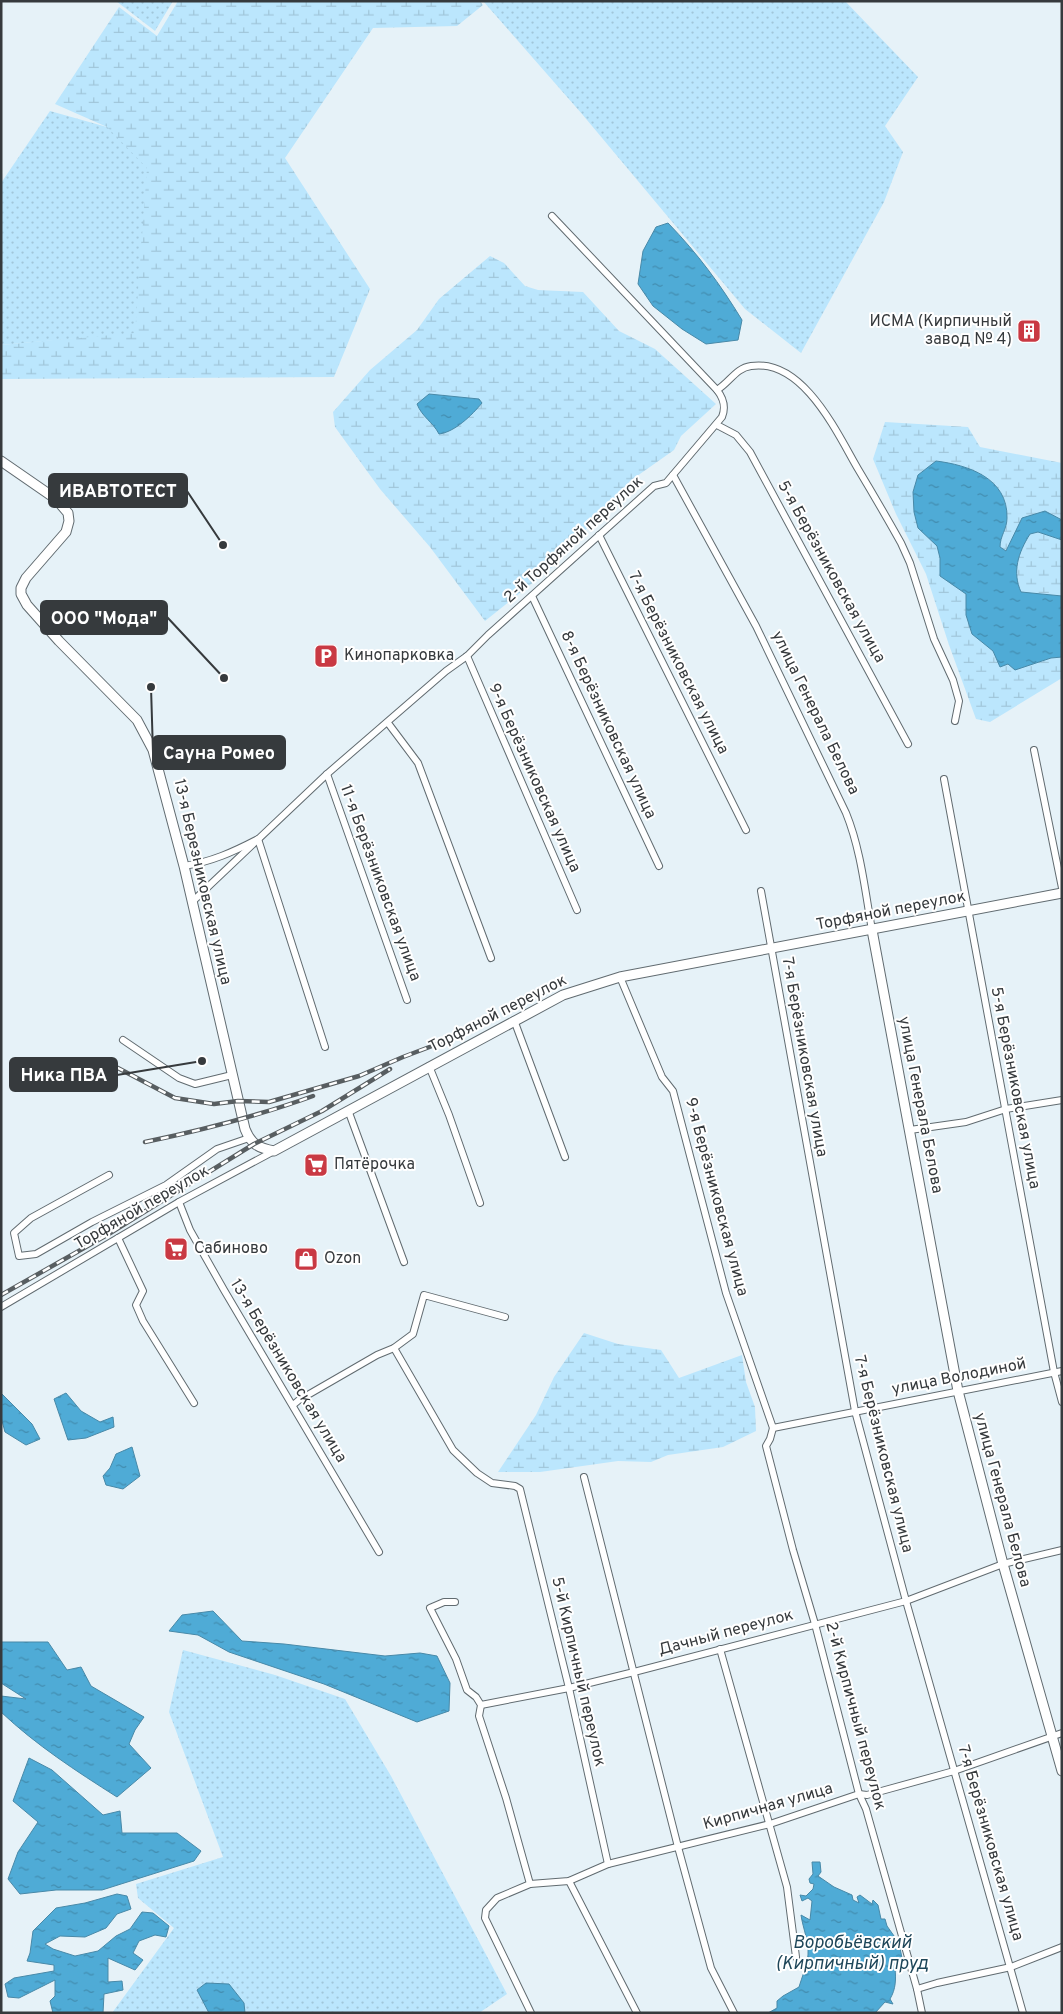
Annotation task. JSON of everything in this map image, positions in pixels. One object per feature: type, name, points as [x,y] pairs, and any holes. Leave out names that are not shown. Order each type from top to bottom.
[{"type":"street","points":[[552,216],[718,390],[727,384],[735,372],[743,368],[751,366],[768,367],[786,373],[799,383],[824,410],[901,543],[910,564],[934,640],[953,680],[959,701],[955,721]]},
{"type":"street","name":"2-й Торфяной переулок","points":[[192,902],[327,774],[446,671],[466,656],[654,486],[666,483],[722,417],[724,400],[718,390]]},
{"type":"street","name":"5-я Берёзниковская улица","points":[[717,424],[736,435],[750,452],[908,744]]},
{"type":"street","name":"13-я Березниковская улица","points":[[1,461],[56,499],[68,513],[69,521],[66,532],[26,578],[21,588],[21,594],[27,605],[59,641],[127,709],[143,730],[158,763],[245,1129],[249,1138]]},
{"type":"street","name":"улица Генерала Белова","points":[[673,475],[756,626],[843,806],[852,829],[857,847],[958,1391],[1003,1564],[1062,1771]]},
{"type":"street","name":"7-я Берёзниковская улица","points":[[599,535],[746,830]]},
{"type":"street","name":"8-я Берёзниковская улица","points":[[532,596],[659,866]]},
{"type":"street","name":"9-я Берёзниковская улица","points":[[466,656],[577,910]]},
{"type":"street","points":[[388,723],[418,763],[491,958]]},
{"type":"street","points":[[1034,750],[1062,888]]},
{"type":"street","name":"11-я Берёзниковская улица","points":[[327,774],[407,1000]]},
{"type":"street","name":"5-я Берёзниковская улица","points":[[944,779],[1054,1372],[1062,1402]]},
{"type":"street","points":[[258,839],[325,1047]]},
{"type":"street","name":"2-й Торфяной переулок","points":[[184,866],[204,863],[226,856],[258,839]]},
{"type":"street","name":"7-я Берёзниковская улица","points":[[760,890],[855,1411],[906,1601],[1023,2013]]},
{"type":"street","name":"Торфяной переулок","points":[[1,1307],[179,1202],[563,995],[620,977],[1062,893]]},
{"type":"street","name":"9-я Берёзниковская улица","points":[[620,977],[662,1077],[673,1091],[726,1293],[773,1428]]},
{"type":"street","points":[[514,1020],[565,1157]]},
{"type":"street","points":[[122,1040],[179,1078],[195,1084],[232,1075]]},
{"type":"street","points":[[429,1066],[452,1123],[480,1203]]},
{"type":"street","points":[[910,1130],[966,1122],[1006,1109],[1062,1100]]},
{"type":"street","points":[[348,1110],[404,1262]]},
{"type":"street","points":[[109,1175],[31,1218],[14,1233],[19,1256],[36,1254],[92,1222],[166,1185],[217,1149],[249,1138],[262,1149],[274,1151]]},
{"type":"street","name":"13-я Берёзниковская улица","points":[[179,1202],[190,1230],[224,1290],[379,1552]]},
{"type":"street","points":[[118,1238],[143,1291],[136,1305],[143,1320],[194,1403]]},
{"type":"street","points":[[293,1405],[377,1354],[394,1348],[413,1334],[424,1295],[505,1317]]},
{"type":"street","name":"5-й Кирпичный переулок","points":[[394,1348],[454,1450],[477,1473],[492,1483],[518,1487],[568,1688],[608,1864]]},
{"type":"street","name":"улица Володиной","points":[[773,1428],[1062,1371]]},
{"type":"street","name":"2-й Кирпичный переулок","points":[[773,1428],[770,1440],[766,1446],[859,1794],[866,1809],[917,1989],[922,2013]]},
{"type":"street","points":[[584,1477],[678,1847],[711,1968],[734,2013]]},
{"type":"street","name":"Дачный переулок","points":[[481,1705],[568,1688],[634,1672],[720,1648],[906,1601],[1003,1564],[1062,1550]]},
{"type":"street","points":[[455,1602],[444,1602],[430,1608],[456,1659],[467,1690],[476,1697],[481,1705],[479,1716],[506,1798],[530,1884]]},
{"type":"street","points":[[720,1648],[787,1887],[796,1958]]},
{"type":"street","name":"Кирпичная улица","points":[[531,2013],[485,1918],[486,1910],[497,1898],[530,1884],[569,1881],[608,1864],[770,1824],[859,1794],[867,1795],[954,1771],[1062,1733]]},
{"type":"street","points":[[569,1881],[637,2013]]},
{"type":"street","points":[[917,1989],[937,1982],[1011,1967],[1062,1947]]},
{"type":"green space","points":[[116,1],[173,1],[155,31]]},
{"type":"green space","points":[[178,1],[480,1],[483,5],[457,26],[373,28],[285,158],[370,289],[334,377],[1,379],[1,345],[135,332],[107,127],[55,104],[119,7],[157,36]]},
{"type":"green space","points":[[483,1],[845,1],[918,77],[885,126],[903,152],[884,202],[801,353],[745,309],[582,114]]},
{"type":"green space","points":[[50,111],[107,127],[147,168],[135,333],[1,345],[1,183]]},
{"type":"green space","points":[[490,256],[504,263],[525,286],[538,290],[583,292],[619,331],[655,349],[716,404],[681,436],[674,450],[630,481],[556,564],[485,621],[430,547],[380,489],[335,427],[333,412],[370,370],[417,330],[439,299]]},
{"type":"green space","points":[[885,422],[968,427],[980,447],[1062,463],[1062,678],[990,722],[976,719],[926,574],[896,514],[873,459]]},
{"type":"green space","points":[[584,1333],[618,1344],[661,1350],[679,1378],[742,1355],[746,1382],[755,1407],[756,1431],[723,1447],[668,1455],[651,1462],[618,1461],[540,1472],[498,1472],[536,1415],[554,1377]]},
{"type":"green space","points":[[183,1650],[275,1675],[345,1699],[391,1776],[507,1994],[479,2013],[112,2013],[174,1928],[138,1898],[136,1884],[223,1857],[169,1712]]},
{"type":"water","points":[[668,223],[708,270],[742,320],[738,340],[706,344],[682,329],[653,306],[638,284],[643,251],[656,227]]},
{"type":"water","points":[[429,394],[479,399],[482,403],[468,418],[457,426],[445,433],[439,434],[417,404]]},
{"type":"water","points":[[936,461],[973,470],[993,483],[1001,493],[1006,504],[1007,518],[1000,547],[1006,551],[1022,518],[1045,511],[1062,520],[1062,540],[1038,532],[1030,534],[1022,548],[1017,577],[1021,592],[1062,596],[1062,657],[1051,658],[1015,670],[1008,664],[1000,667],[993,651],[972,634],[966,615],[966,594],[940,576],[940,558],[937,546],[918,528],[914,512],[913,492],[918,475]]},
{"type":"water","points":[[1,1393],[32,1424],[40,1439],[26,1445],[5,1432],[1,1417]]},
{"type":"water","points":[[66,1393],[81,1411],[100,1422],[113,1417],[114,1427],[86,1438],[68,1440],[54,1399]]},
{"type":"water","points":[[132,1447],[140,1476],[123,1489],[106,1485],[103,1476],[110,1468],[116,1454]]},
{"type":"water","points":[[213,1611],[242,1641],[385,1656],[420,1653],[437,1656],[450,1683],[449,1711],[417,1722],[324,1684],[229,1652],[198,1635],[169,1631],[182,1615]]},
{"type":"water","points":[[1,1642],[48,1642],[67,1670],[81,1667],[91,1686],[144,1717],[135,1730],[129,1744],[151,1768],[117,1797],[28,1736],[1,1712],[1,1696],[26,1699],[1,1683]]},
{"type":"water","points":[[29,1758],[52,1770],[103,1815],[120,1811],[122,1833],[177,1833],[201,1851],[194,1861],[102,1890],[56,1890],[20,1894],[8,1879],[18,1852],[38,1822],[13,1801]]},
{"type":"water","name":"Воробьёвский (Кирпичный) пруд","points":[[812,1862],[820,1862],[821,1872],[818,1876],[834,1887],[852,1895],[853,1900],[859,1903],[857,1897],[860,1895],[872,1904],[873,1900],[878,1905],[881,1919],[885,1919],[887,1926],[899,1943],[903,1963],[900,1968],[895,1968],[895,1984],[890,1999],[893,2004],[885,2002],[875,2013],[768,2013],[777,2008],[777,2001],[799,1987],[806,1967],[808,1950],[801,1915],[810,1920],[812,1901],[808,1898],[802,1901],[800,1895],[806,1896],[813,1889],[814,1884],[810,1883],[809,1879],[813,1874]]},
{"type":"water","points":[[117,1894],[127,1896],[131,1909],[117,1914],[106,1928],[85,1937],[60,1936],[45,1944],[53,1949],[75,1956],[98,1951],[116,1936],[130,1929],[142,1912],[153,1913],[169,1926],[166,1937],[155,1935],[139,1941],[133,1953],[143,1960],[135,1970],[108,1958],[108,1982],[122,1981],[123,1990],[104,1994],[103,2013],[53,2013],[50,2001],[55,1996],[55,1980],[19,1998],[8,1997],[5,1984],[14,1978],[54,1971],[54,1965],[27,1961],[33,1931],[56,1908],[85,1903]]},
{"type":"water","points":[[206,1983],[229,1984],[244,2003],[245,2013],[209,2013],[197,1990]]},
{"type":"railway","points":[[116,1067],[175,1098],[214,1104],[238,1101],[269,1102],[359,1076],[440,1043]]},
{"type":"railway","points":[[1,1295],[107,1235],[254,1144],[322,1111],[390,1069]]},
{"type":"railway","points":[[145,1142],[230,1122],[313,1096]]},
{"type":"place","name":"ИСМА (Кирпичный завод № 4)","points":[[1029,331]]},
{"type":"place","name":"ИВАВТОТЕСТ","points":[[223,545]]},
{"type":"place","name":"Кинопарковка","points":[[326,656]]},
{"type":"place","name":"ООО \"Мода\"","points":[[224,678]]},
{"type":"place","name":"Сауна Ромео","points":[[151,687]]},
{"type":"place","name":"Ника ПВА","points":[[202,1061]]},
{"type":"place","name":"Пятёрочка","points":[[316,1165]]},
{"type":"place","name":"Сабиново","points":[[176,1249]]},
{"type":"place","name":"Ozon","points":[[306,1259]]}]
